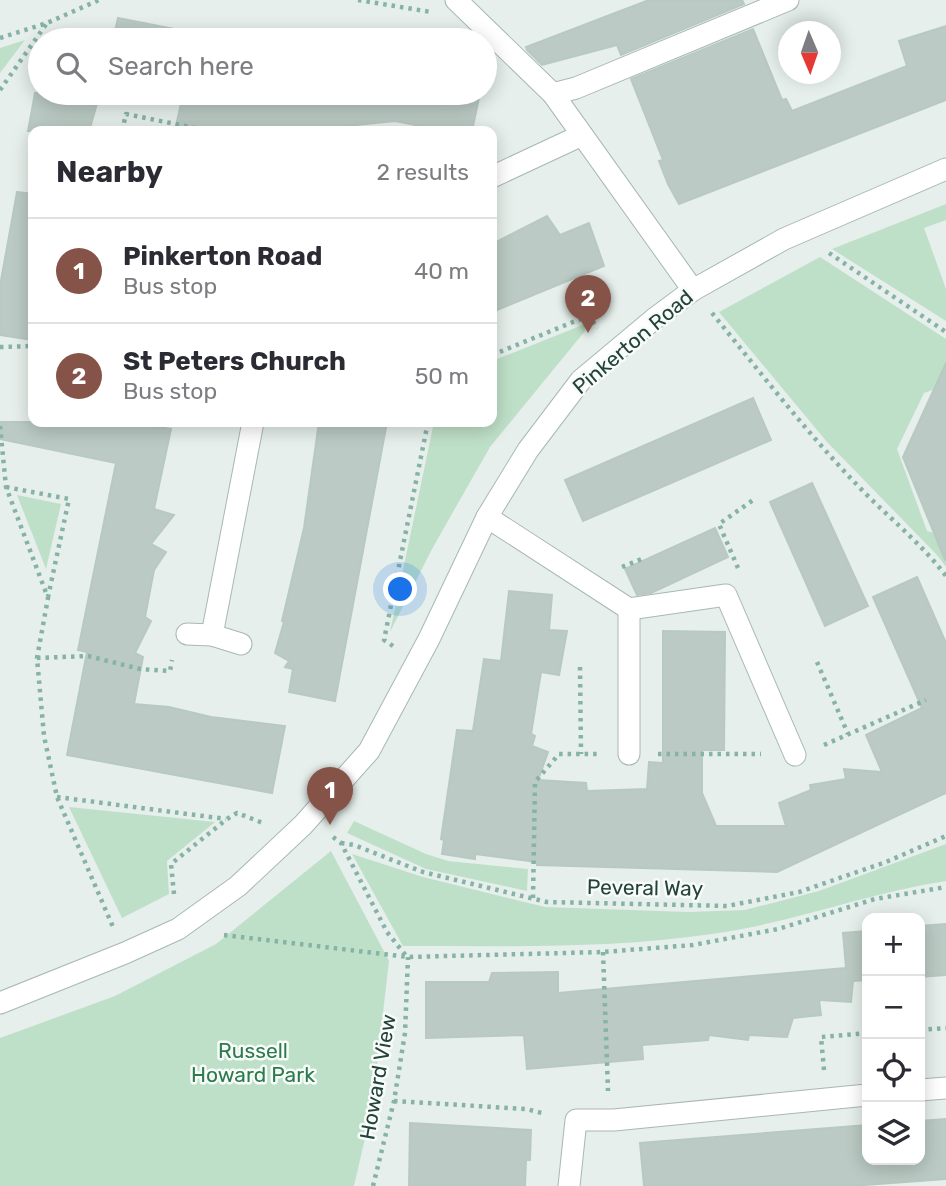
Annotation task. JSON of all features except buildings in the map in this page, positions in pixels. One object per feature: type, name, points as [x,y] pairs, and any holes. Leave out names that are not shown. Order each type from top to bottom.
[{"type":"street","points":[[456,0],[484,28]]},
{"type":"street","points":[[553,94],[576,88],[788,0]]},
{"type":"street","points":[[497,40],[553,94],[693,290]]},
{"type":"street","points":[[497,175],[582,135]]},
{"type":"street","name":"Pinkerton Road","points":[[0,1003],[178,929],[238,886],[293,834],[369,751],[417,662],[487,517],[528,450],[581,380],[693,290],[784,239],[946,169]]},
{"type":"street","points":[[212,635],[252,427]]},
{"type":"street","points":[[487,517],[629,609],[726,595],[795,755]]},
{"type":"street","points":[[629,609],[629,754]]},
{"type":"street","points":[[187,634],[212,635],[241,644]]},
{"type":"street","points":[[925,1090],[946,1088]]},
{"type":"street","points":[[569,1186],[576,1120],[609,1121],[862,1096]]},
{"type":"path","points":[[31,28],[99,0]]},
{"type":"path","points":[[358,0],[476,20]]},
{"type":"path","points":[[43,28],[47,23]]},
{"type":"path","points":[[0,38],[28,29]]},
{"type":"path","points":[[0,90],[28,50]]},
{"type":"path","points":[[123,126],[125,114],[185,126]]},
{"type":"path","points":[[808,228],[832,256],[946,332]]},
{"type":"path","points":[[693,290],[796,417],[860,488],[907,533],[946,576]]},
{"type":"path","points":[[497,353],[588,316],[618,349]]},
{"type":"path","points":[[0,347],[28,346]]},
{"type":"path","points":[[0,426],[6,487],[47,598]]},
{"type":"path","points":[[417,662],[384,640],[427,427]]},
{"type":"path","points":[[6,487],[69,499],[37,658],[44,736],[57,797],[125,953]]},
{"type":"path","points":[[726,595],[745,583],[719,524],[756,498]]},
{"type":"path","points":[[37,658],[88,656],[140,668],[170,671]]},
{"type":"path","points":[[817,662],[848,734]]},
{"type":"path","points":[[580,667],[580,754]]},
{"type":"path","points":[[533,898],[535,782],[559,754],[795,755],[926,700]]},
{"type":"path","points":[[57,797],[227,819]]},
{"type":"path","points":[[293,834],[237,813],[171,864],[178,929],[408,957],[603,952],[693,945],[778,929],[875,899],[946,887]]},
{"type":"path","name":"Peveral Way","points":[[333,836],[341,844],[387,932],[408,957]]},
{"type":"path","name":"Peveral Way","points":[[341,844],[354,845],[423,872],[547,902],[727,906],[799,892],[886,862],[946,836]]},
{"type":"path","points":[[603,952],[609,1121]]},
{"type":"path","name":"Howard View","points":[[373,1186],[394,1101],[405,1033],[408,957]]},
{"type":"path","points":[[925,1030],[946,1028]]},
{"type":"path","points":[[827,1099],[821,1037],[862,1033]]},
{"type":"path","points":[[394,1101],[526,1109],[576,1120]]},
{"type":"green space","points":[[25,40],[0,73],[0,48]]},
{"type":"green space","points":[[946,204],[946,220],[924,228],[946,289],[946,321],[832,249]]},
{"type":"green space","points":[[820,257],[946,339],[946,385],[924,393],[897,449],[927,531],[946,536],[946,567],[827,442],[719,312]]},
{"type":"green space","points":[[585,324],[585,331],[490,447],[432,549],[390,632],[433,427],[497,427],[497,359]]},
{"type":"green space","points":[[17,495],[61,504],[46,569]]},
{"type":"green space","points":[[69,807],[215,822],[167,861],[169,894],[122,918]]},
{"type":"green space","points":[[354,821],[426,854],[448,861],[528,869],[527,891],[426,869],[347,833]]},
{"type":"green space","points":[[946,844],[946,881],[742,929],[674,939],[558,946],[403,946],[352,854],[423,877],[545,907],[688,912],[745,910],[819,891]]},
{"type":"green space","name":"Russell Howard Park","points":[[331,851],[389,961],[372,1108],[354,1186],[0,1186],[0,1038],[115,996],[216,944]]},
{"type":"place","name":"St Peters Church","points":[[588,333]]},
{"type":"place","name":"Pinkerton Road","points":[[330,825]]}]
